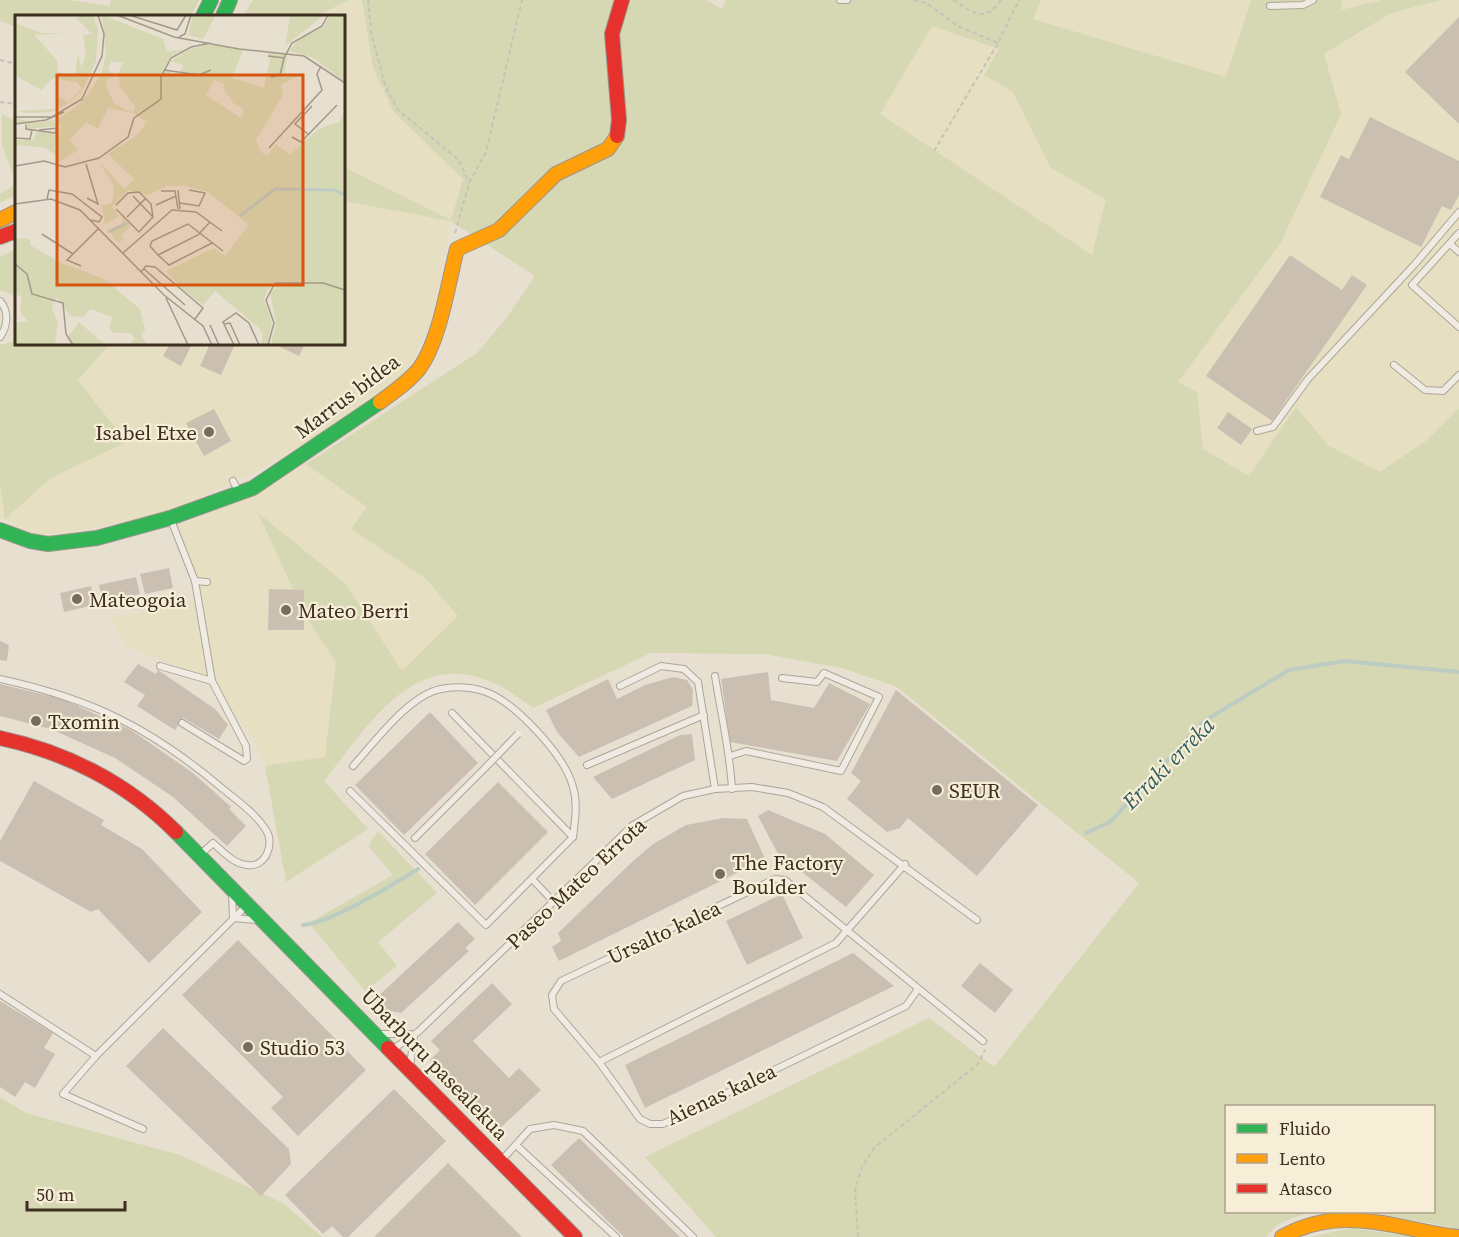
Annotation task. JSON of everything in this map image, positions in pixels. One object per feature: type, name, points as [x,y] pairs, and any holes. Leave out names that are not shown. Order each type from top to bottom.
[{"type":"street","points":[[204,15],[211,0]]},
{"type":"street","points":[[223,15],[230,0]]},
{"type":"street","points":[[457,249],[499,230],[556,174],[608,149],[617,137],[619,120],[612,34],[622,0]]},
{"type":"street","points":[[0,220],[15,212]]},
{"type":"street","points":[[0,237],[15,231]]},
{"type":"street","name":"Marrus bidea","points":[[0,530],[30,541],[48,543],[97,538],[170,518],[236,487],[272,476],[399,389],[420,367],[433,340],[457,249]]},
{"type":"street","name":"Ubarburu pasealekua","points":[[0,738],[65,758],[116,784],[156,812],[200,854],[575,1237]]},
{"type":"street","points":[[1282,1237],[1292,1229],[1313,1221],[1340,1218],[1458,1237]]},
{"type":"lane","points":[[840,0],[847,0]]},
{"type":"lane","points":[[1270,6],[1303,5],[1313,0]]},
{"type":"lane","points":[[1257,431],[1273,427],[1308,379],[1459,213]]},
{"type":"lane","points":[[1459,234],[1412,285],[1459,327]]},
{"type":"lane","points":[[0,245],[15,238]]},
{"type":"lane","points":[[1450,244],[1459,252]]},
{"type":"lane","points":[[0,301],[6,310],[6,327],[0,337]]},
{"type":"lane","points":[[1394,365],[1425,390],[1443,391],[1459,375]]},
{"type":"lane","points":[[170,518],[195,581],[212,681],[246,746],[247,759],[244,761],[234,756],[182,723]]},
{"type":"lane","points":[[177,558],[186,556]]},
{"type":"lane","points":[[195,581],[207,582]]},
{"type":"lane","points":[[160,666],[212,681]]},
{"type":"lane","points":[[620,686],[661,666],[684,669],[698,682],[715,789]]},
{"type":"lane","points":[[730,756],[746,751],[841,771],[879,697],[824,673],[817,682],[782,678]]},
{"type":"lane","points":[[715,676],[725,743],[730,756],[732,789]]},
{"type":"lane","points":[[0,679],[52,690],[89,703],[152,735],[204,773],[260,821],[270,836],[269,850],[260,862],[248,866],[231,859],[213,843],[200,854]]},
{"type":"lane","points":[[350,791],[486,925],[573,837],[577,810],[573,786],[561,758],[511,707],[486,692],[465,688],[441,689],[420,696],[352,766]]},
{"type":"lane","points":[[452,713],[573,837]]},
{"type":"lane","points":[[587,765],[704,715]]},
{"type":"lane","points":[[415,838],[527,724]]},
{"type":"lane","name":"Paseo Mateo Errota","points":[[392,1050],[413,1037],[633,825],[683,796],[715,789],[752,788],[788,793],[823,807],[905,864],[977,920]]},
{"type":"lane","points":[[599,1062],[836,942],[905,864]]},
{"type":"lane","points":[[532,879],[554,902]]},
{"type":"lane","name":"Ursalto kalea","points":[[599,1062],[554,1009],[552,995],[561,981],[775,879],[785,880],[984,1041]]},
{"type":"lane","points":[[231,886],[233,918]]},
{"type":"lane","points":[[143,1130],[63,1094],[96,1056],[249,904]]},
{"type":"lane","points":[[233,918],[265,920]]},
{"type":"lane","name":"Aienas kalea","points":[[599,1062],[640,1119],[650,1124],[663,1124],[906,1006],[918,989]]},
{"type":"lane","points":[[0,994],[96,1056]]},
{"type":"lane","points":[[374,1031],[391,1036],[413,1037],[410,1068]]},
{"type":"lane","points":[[501,1161],[530,1129],[554,1125],[584,1131],[693,1237]]},
{"type":"lane","points":[[516,1145],[616,1237]]},
{"type":"path","points":[[368,0],[371,32],[385,85],[398,110],[459,160],[469,183]]},
{"type":"path","points":[[457,249],[455,232],[469,183],[486,152],[522,0]]},
{"type":"path","points":[[914,0],[926,3],[958,26],[998,43]]},
{"type":"path","points":[[953,0],[976,14],[985,15],[995,9],[1001,0]]},
{"type":"path","points":[[934,151],[998,43],[1019,0]]},
{"type":"path","points":[[0,60],[15,64]]},
{"type":"path","points":[[0,102],[15,104]]},
{"type":"path","points":[[858,1237],[855,1190],[862,1167],[874,1148],[978,1064],[985,1051],[984,1041]]},
{"type":"shaded area","points":[[349,0],[362,0],[373,68],[394,112],[463,178],[451,221],[432,317],[415,358],[391,387],[324,431],[254,473],[166,513],[64,534],[36,534],[0,518],[0,485],[5,519],[51,478],[126,442],[78,380],[109,345],[345,345],[345,201],[448,220],[345,168],[345,15],[318,15]]},
{"type":"shaded area","points":[[1041,0],[1251,0],[1226,77],[1033,19]]},
{"type":"shaded area","points":[[1342,0],[1382,0],[1341,10]]},
{"type":"shaded area","points":[[1441,0],[1459,0],[1459,408],[1427,440],[1380,472],[1329,446],[1296,407],[1249,476],[1203,449],[1197,392],[1178,382],[1280,244],[1341,114],[1324,55],[1391,13]]},
{"type":"shaded area","points":[[932,25],[999,50],[984,75],[1013,92],[1050,167],[1107,200],[1092,255],[879,114]]},
{"type":"shaded area","points":[[306,464],[367,507],[351,529],[425,578],[459,617],[402,672],[346,584],[259,514],[306,617],[336,662],[325,757],[265,766],[255,742],[219,694],[184,668],[124,646],[110,618],[198,600],[178,526],[255,495]]},
{"type":"green space","points":[[0,0],[68,0],[110,6],[111,0],[199,0],[192,15],[15,15],[15,27],[0,21]]},
{"type":"green space","points":[[253,0],[349,0],[318,15],[244,15]]},
{"type":"green space","points":[[362,0],[706,0],[722,9],[726,0],[1041,0],[1033,19],[1226,77],[1251,0],[1342,0],[1341,10],[1382,0],[1441,0],[1391,13],[1324,54],[1341,114],[1280,244],[1178,382],[1197,392],[1203,449],[1249,476],[1296,407],[1329,446],[1380,472],[1427,440],[1459,408],[1459,1237],[1452,1237],[1451,1227],[1374,1213],[1435,1213],[1435,1105],[1225,1105],[1225,1213],[1314,1213],[1283,1222],[1266,1237],[716,1237],[645,1157],[929,1018],[994,1067],[1139,883],[897,687],[842,668],[764,654],[651,653],[533,708],[499,685],[465,674],[440,675],[416,684],[395,698],[376,717],[324,781],[368,829],[286,882],[265,766],[325,757],[336,662],[306,617],[258,513],[346,584],[402,671],[458,616],[425,578],[351,529],[367,507],[306,464],[477,353],[507,317],[535,276],[451,221],[345,201],[345,167],[451,220],[463,179],[394,112],[373,68]],"holes":[[[932,26],[999,49],[984,75],[1013,92],[1050,167],[1106,200],[1092,255],[880,114]]]},
{"type":"green space","points":[[2,114],[15,120],[15,180],[2,145]]},
{"type":"green space","points":[[15,185],[15,196],[0,202],[0,194]]},
{"type":"green space","points":[[15,250],[15,296],[0,290],[0,257]]},
{"type":"green space","points":[[15,339],[15,345],[109,345],[78,380],[126,442],[51,478],[5,519],[0,485],[0,345]]},
{"type":"green space","points":[[378,831],[437,893],[378,942],[397,966],[365,991],[309,923],[393,875],[368,846]]},
{"type":"green space","points":[[0,1097],[26,1113],[180,1155],[283,1203],[322,1237],[0,1237]]},
{"type":"green space","points":[[1352,1228],[1413,1237],[1310,1237]]},
{"type":"building","points":[[1459,17],[1459,124],[1405,72]]},
{"type":"building","points":[[1370,117],[1459,161],[1459,195],[1451,210],[1442,206],[1421,247],[1320,197],[1341,155],[1349,159]]},
{"type":"building","points":[[1290,255],[1342,290],[1352,275],[1367,285],[1272,421],[1206,376]]},
{"type":"building","points":[[169,345],[192,345],[181,366],[163,356]]},
{"type":"building","points":[[210,345],[235,345],[221,375],[200,366]]},
{"type":"building","points":[[276,345],[304,345],[299,356]]},
{"type":"building","name":"Isabel Etxe","points":[[214,409],[231,441],[204,456],[186,423]]},
{"type":"building","points":[[1228,412],[1252,429],[1241,445],[1217,428]]},
{"type":"building","points":[[169,568],[173,588],[145,594],[140,574]]},
{"type":"building","points":[[136,577],[140,594],[103,603],[99,585]]},
{"type":"building","name":"Mateogoia","points":[[91,586],[95,605],[64,612],[60,593]]},
{"type":"building","name":"Mateo Berri","points":[[269,589],[304,590],[304,630],[268,630]]},
{"type":"building","points":[[0,641],[9,645],[7,661],[0,660]]},
{"type":"building","points":[[138,664],[156,674],[158,670],[215,709],[228,725],[219,739],[183,718],[175,730],[137,706],[145,695],[124,682]]},
{"type":"building","points":[[768,672],[771,700],[814,708],[829,683],[870,704],[837,761],[730,742],[721,679]]},
{"type":"building","points":[[673,677],[687,680],[693,690],[692,706],[579,757],[557,732],[546,710],[608,679],[617,699],[645,685]]},
{"type":"building","points":[[0,684],[62,699],[131,730],[193,773],[231,807],[229,809],[246,826],[227,846],[173,797],[115,758],[51,729],[0,716]]},
{"type":"building","name":"SEUR","points":[[896,690],[1038,805],[977,876],[908,818],[900,828],[887,832],[847,799],[861,781],[851,773]]},
{"type":"building","points":[[430,712],[478,763],[404,835],[355,785]]},
{"type":"building","points":[[692,734],[695,760],[612,799],[593,777],[680,735]]},
{"type":"building","points":[[34,781],[104,820],[101,825],[142,849],[202,912],[149,963],[98,909],[91,912],[0,861],[0,841]]},
{"type":"building","points":[[498,782],[548,832],[475,905],[425,854]]},
{"type":"building","points":[[768,810],[825,834],[874,875],[846,907],[777,852],[758,816]]},
{"type":"building","points":[[723,818],[747,819],[765,859],[559,961],[552,947],[561,941],[558,933],[632,862],[653,844],[686,825]]},
{"type":"building","points":[[782,894],[803,938],[747,965],[726,921]]},
{"type":"building","points":[[458,922],[475,939],[465,948],[469,951],[401,1013],[386,1010],[374,1000]]},
{"type":"building","points":[[238,940],[366,1070],[298,1136],[271,1108],[283,1097],[182,995]]},
{"type":"building","points":[[853,953],[894,986],[645,1108],[625,1065]]},
{"type":"building","points":[[980,963],[1013,990],[995,1013],[961,986]]},
{"type":"building","points":[[492,983],[512,1004],[473,1041],[509,1078],[519,1068],[541,1090],[498,1130],[430,1060],[440,1050],[431,1041]]},
{"type":"building","points":[[0,1001],[53,1033],[44,1048],[55,1054],[35,1088],[25,1082],[15,1097],[0,1087]]},
{"type":"building","points":[[163,1028],[289,1149],[291,1164],[261,1196],[126,1066]]},
{"type":"building","points":[[394,1089],[446,1141],[348,1237],[343,1237],[332,1226],[323,1234],[285,1195]]},
{"type":"building","points":[[579,1138],[680,1237],[624,1237],[551,1165]]},
{"type":"building","points":[[448,1163],[522,1237],[374,1237]]},
{"type":"waterway","name":"Erraki erreka","points":[[1086,833],[1110,822],[1204,721],[1289,670],[1345,661],[1459,672]]},
{"type":"waterway","name":"Erraki erreka","points":[[303,925],[329,918],[418,869]]},
{"type":"traffic: fast","points":[[204,15],[211,0]]},
{"type":"traffic: fast","points":[[223,15],[230,0]]},
{"type":"traffic: fast","points":[[0,530],[30,541],[48,544],[97,538],[170,518],[253,488],[380,402]]},
{"type":"traffic: fast","points":[[176,832],[388,1048]]},
{"type":"traffic: slow","points":[[380,402],[410,378],[426,357],[438,328],[457,249],[499,230],[556,174],[608,149],[617,136]]},
{"type":"traffic: slow","points":[[0,220],[15,212]]},
{"type":"traffic: slow","points":[[1282,1237],[1304,1227],[1347,1220],[1369,1221],[1458,1237]]},
{"type":"traffic: jam","points":[[617,136],[619,120],[612,34],[622,0]]},
{"type":"traffic: jam","points":[[0,237],[15,231]]},
{"type":"traffic: jam","points":[[0,738],[49,752],[95,772],[138,799],[176,832]]},
{"type":"traffic: jam","points":[[388,1048],[575,1237]]},
{"type":"place","name":"Isabel Etxe","points":[[209,432]]},
{"type":"place","name":"Mateogoia","points":[[77,599]]},
{"type":"place","name":"Mateo Berri","points":[[286,610]]},
{"type":"place","name":"Txomin","points":[[36,721]]},
{"type":"place","name":"SEUR","points":[[937,790]]},
{"type":"place","name":"The Factory Boulder","points":[[720,874]]},
{"type":"place","name":"Studio 53","points":[[248,1047]]}]
